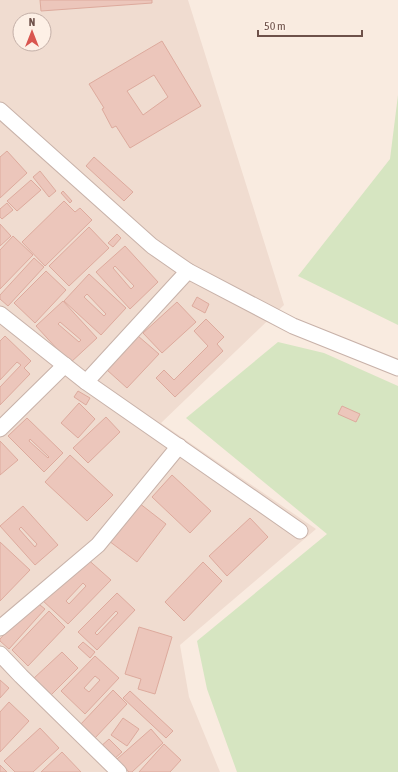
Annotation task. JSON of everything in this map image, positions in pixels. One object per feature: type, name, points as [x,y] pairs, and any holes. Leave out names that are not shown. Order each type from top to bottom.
[{"type":"street","points":[[0,110],[152,246],[188,271],[293,326],[398,368]]},
{"type":"street","points":[[86,382],[188,271]]},
{"type":"street","points":[[0,314],[86,382],[300,531]]},
{"type":"street","points":[[0,430],[64,365]]},
{"type":"street","points":[[0,628],[98,545],[179,446]]},
{"type":"street","points":[[0,654],[119,772]]},
{"type":"shaded area","points":[[0,0],[188,0],[284,305],[161,423],[316,529],[180,645],[189,697],[220,772],[0,772]]},
{"type":"green space","points":[[398,95],[398,325],[298,276],[390,159]]},
{"type":"green space","points":[[278,342],[324,353],[398,386],[398,772],[237,772],[207,689],[197,641],[327,534],[186,418]]},
{"type":"building","points":[[40,0],[152,0],[152,3],[41,11]]},
{"type":"building","points":[[162,41],[201,106],[130,148],[116,126],[112,128],[102,109],[104,108],[89,84]],"holes":[[[154,75],[168,97],[143,115],[127,91]]]},
{"type":"building","points":[[7,151],[27,173],[0,198],[0,157]]},
{"type":"building","points":[[94,157],[133,192],[124,201],[86,166]]},
{"type":"building","points":[[40,171],[56,191],[49,197],[33,177]]},
{"type":"building","points":[[31,180],[41,190],[17,211],[7,201]]},
{"type":"building","points":[[63,191],[72,201],[70,203],[61,193]]},
{"type":"building","points":[[64,201],[75,212],[80,208],[92,220],[45,266],[22,242]]},
{"type":"building","points":[[7,203],[13,210],[2,219],[0,217],[0,209]]},
{"type":"building","points":[[0,224],[11,236],[0,246]]},
{"type":"building","points":[[89,227],[109,248],[69,286],[49,266]]},
{"type":"building","points":[[117,234],[121,238],[113,247],[108,243]]},
{"type":"building","points":[[13,236],[33,255],[0,289],[0,250]]},
{"type":"building","points":[[125,246],[158,282],[130,309],[96,272]],"holes":[[[115,266],[134,286],[131,289],[113,268]]]},
{"type":"building","points":[[34,258],[44,267],[8,306],[0,299],[0,295]]},
{"type":"building","points":[[46,271],[66,290],[35,323],[14,303]]},
{"type":"building","points":[[89,274],[126,308],[101,335],[64,301]],"holes":[[[87,294],[106,314],[104,316],[84,297]]]},
{"type":"building","points":[[197,297],[209,304],[205,313],[192,306]]},
{"type":"building","points":[[63,301],[97,338],[70,363],[36,326]],"holes":[[[60,322],[81,340],[79,342],[58,324]]]},
{"type":"building","points":[[177,302],[196,322],[162,353],[143,333]]},
{"type":"building","points":[[206,319],[224,337],[217,344],[223,351],[175,397],[156,378],[164,370],[174,380],[208,346],[194,331]]},
{"type":"building","points":[[5,336],[31,361],[24,368],[30,374],[0,405],[0,387],[21,365],[17,362],[0,380],[0,341]]},
{"type":"building","points":[[138,336],[159,354],[127,388],[107,370]]},
{"type":"building","points":[[78,391],[90,398],[86,405],[74,397]]},
{"type":"building","points":[[79,403],[95,419],[78,438],[61,423]]},
{"type":"building","points":[[342,406],[360,414],[356,422],[338,414]]},
{"type":"building","points":[[106,417],[120,432],[88,463],[73,448]]},
{"type":"building","points":[[27,418],[63,453],[44,472],[8,436]],"holes":[[[30,439],[49,457],[48,458],[29,441]]]},
{"type":"building","points":[[0,441],[18,460],[0,475]]},
{"type":"building","points":[[70,455],[113,495],[87,521],[45,482]]},
{"type":"building","points":[[172,475],[211,511],[190,533],[152,497]]},
{"type":"building","points":[[139,503],[166,524],[137,562],[109,541]]},
{"type":"building","points":[[23,506],[58,545],[35,565],[0,526]],"holes":[[[21,527],[37,544],[35,547],[19,529]]]},
{"type":"building","points":[[250,518],[268,537],[227,576],[209,556]]},
{"type":"building","points":[[0,542],[30,570],[0,601]]},
{"type":"building","points":[[84,556],[111,580],[68,624],[42,600]],"holes":[[[83,583],[86,586],[69,604],[66,601]]]},
{"type":"building","points":[[203,562],[222,581],[184,621],[165,602]]},
{"type":"building","points":[[117,593],[135,610],[97,650],[78,632]],"holes":[[[116,611],[118,613],[97,635],[95,633]]]},
{"type":"building","points":[[35,601],[45,609],[9,649],[0,641],[0,639]]},
{"type":"building","points":[[49,611],[65,627],[28,666],[12,650]]},
{"type":"building","points":[[139,627],[172,637],[155,694],[138,689],[141,679],[125,674]]},
{"type":"building","points":[[83,642],[95,652],[90,658],[78,647]]},
{"type":"building","points":[[62,652],[78,668],[50,696],[33,679]]},
{"type":"building","points":[[95,656],[119,678],[85,714],[61,691]],"holes":[[[95,676],[100,680],[89,692],[84,688]]]},
{"type":"building","points":[[0,680],[9,688],[0,698]]},
{"type":"building","points":[[113,690],[127,704],[95,738],[80,725]]},
{"type":"building","points":[[130,691],[173,731],[166,738],[123,698]]},
{"type":"building","points":[[9,702],[29,721],[0,752],[0,712]]},
{"type":"building","points":[[123,718],[139,729],[127,746],[111,735]]},
{"type":"building","points":[[40,728],[59,748],[33,772],[15,772],[4,761]]},
{"type":"building","points":[[151,729],[163,743],[132,772],[129,772],[117,759]]},
{"type":"building","points":[[109,739],[122,752],[112,761],[99,748]]},
{"type":"building","points":[[164,744],[181,760],[170,772],[139,772]]},
{"type":"building","points":[[62,752],[81,772],[41,772]]},
{"type":"building","points":[[0,765],[7,772],[0,772]]}]
